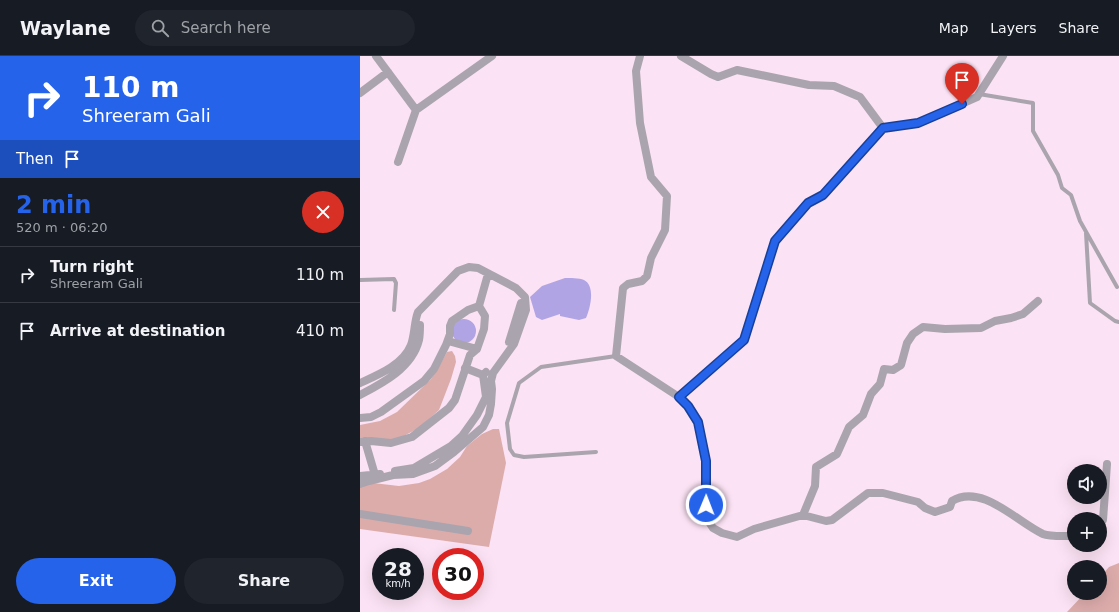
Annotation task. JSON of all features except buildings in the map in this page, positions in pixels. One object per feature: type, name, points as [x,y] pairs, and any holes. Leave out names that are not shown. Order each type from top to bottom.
[{"type":"street","points":[[376,56],[416,110]]},
{"type":"street","points":[[398,162],[416,110],[492,56]]},
{"type":"street","points":[[640,56],[636,71],[640,123],[651,177],[667,196],[664,230],[651,258],[648,276],[642,281],[628,284],[623,288],[616,356],[679,397],[688,406],[698,422],[706,461],[707,519],[713,528],[722,533],[737,536],[803,515],[832,520],[868,493],[883,493],[918,502],[925,508],[935,512],[950,507],[952,501],[966,495],[989,500],[1044,535],[1067,536]]},
{"type":"street","points":[[681,56],[718,77],[737,70],[809,85],[834,86],[860,97],[883,128]]},
{"type":"street","points":[[679,397],[744,340],[775,241],[808,203],[823,195],[883,128],[918,123],[976,97],[1003,56]]},
{"type":"street","points":[[360,93],[388,72]]},
{"type":"street","points":[[360,383],[380,374],[405,355],[411,346],[415,319],[418,312],[458,270],[469,267],[478,268],[516,288],[525,297],[526,310],[514,344],[493,372],[491,381],[491,404],[489,415],[483,427],[435,466],[413,474],[393,475],[360,484]]},
{"type":"street","points":[[374,474],[362,442],[391,443],[412,437],[449,408],[455,400],[470,355],[477,349],[484,329],[485,316],[479,306],[488,274]]},
{"type":"street","points":[[803,515],[815,486],[816,467],[837,454],[849,427],[863,415],[871,394],[880,384],[884,369],[893,370],[901,365],[907,343],[913,334],[923,327],[945,329],[981,328],[995,321],[1023,314],[1038,301]]},
{"type":"street","points":[[360,476],[414,468],[451,446],[462,436],[477,415],[486,398],[484,375],[494,364],[507,345],[521,303]]},
{"type":"street","points":[[360,418],[371,417],[381,412],[424,381],[434,369],[448,341],[452,321],[468,310],[479,306]]},
{"type":"street","points":[[360,395],[392,376],[407,364],[418,343],[420,324]]},
{"type":"street","points":[[448,341],[477,349]]},
{"type":"street","points":[[465,368],[484,375]]},
{"type":"street","points":[[360,514],[468,531]]},
{"type":"lane","points":[[978,94],[1034,103],[1033,131],[1058,175],[1062,188],[1070,195],[1080,221],[1117,287]]},
{"type":"lane","points":[[1086,231],[1090,303],[1115,321],[1119,322]]},
{"type":"lane","points":[[360,280],[394,279],[396,282],[394,310]]},
{"type":"lane","points":[[596,452],[524,457],[514,455],[510,450],[507,423],[519,382],[531,373],[541,367],[616,356]]},
{"type":"shaded area","points":[[565,278],[577,278],[588,283],[591,298],[586,318],[579,320],[560,316],[560,314],[542,320],[536,317],[530,297],[542,286]]},
{"type":"shaded area","points":[[464,319],[469,320],[475,326],[475,336],[469,342],[464,343],[459,342],[453,336],[452,331],[453,326],[459,320]]},
{"type":"shaded area","points":[[452,351],[456,362],[439,410],[419,428],[394,441],[360,439],[360,425],[380,421],[397,412],[431,379],[447,352]]},
{"type":"shaded area","points":[[493,429],[499,429],[506,463],[489,547],[360,529],[360,486],[373,483],[399,486],[419,483],[430,479],[447,469],[460,457],[467,446],[482,434]]},
{"type":"shaded area","points":[[1119,563],[1119,612],[1067,612],[1078,600],[1107,600],[1107,569]]},
{"type":"route","points":[[706,505],[706,461],[698,422],[688,406],[679,397],[744,340],[775,241],[808,203],[823,195],[883,128],[918,123],[962,104]]}]
